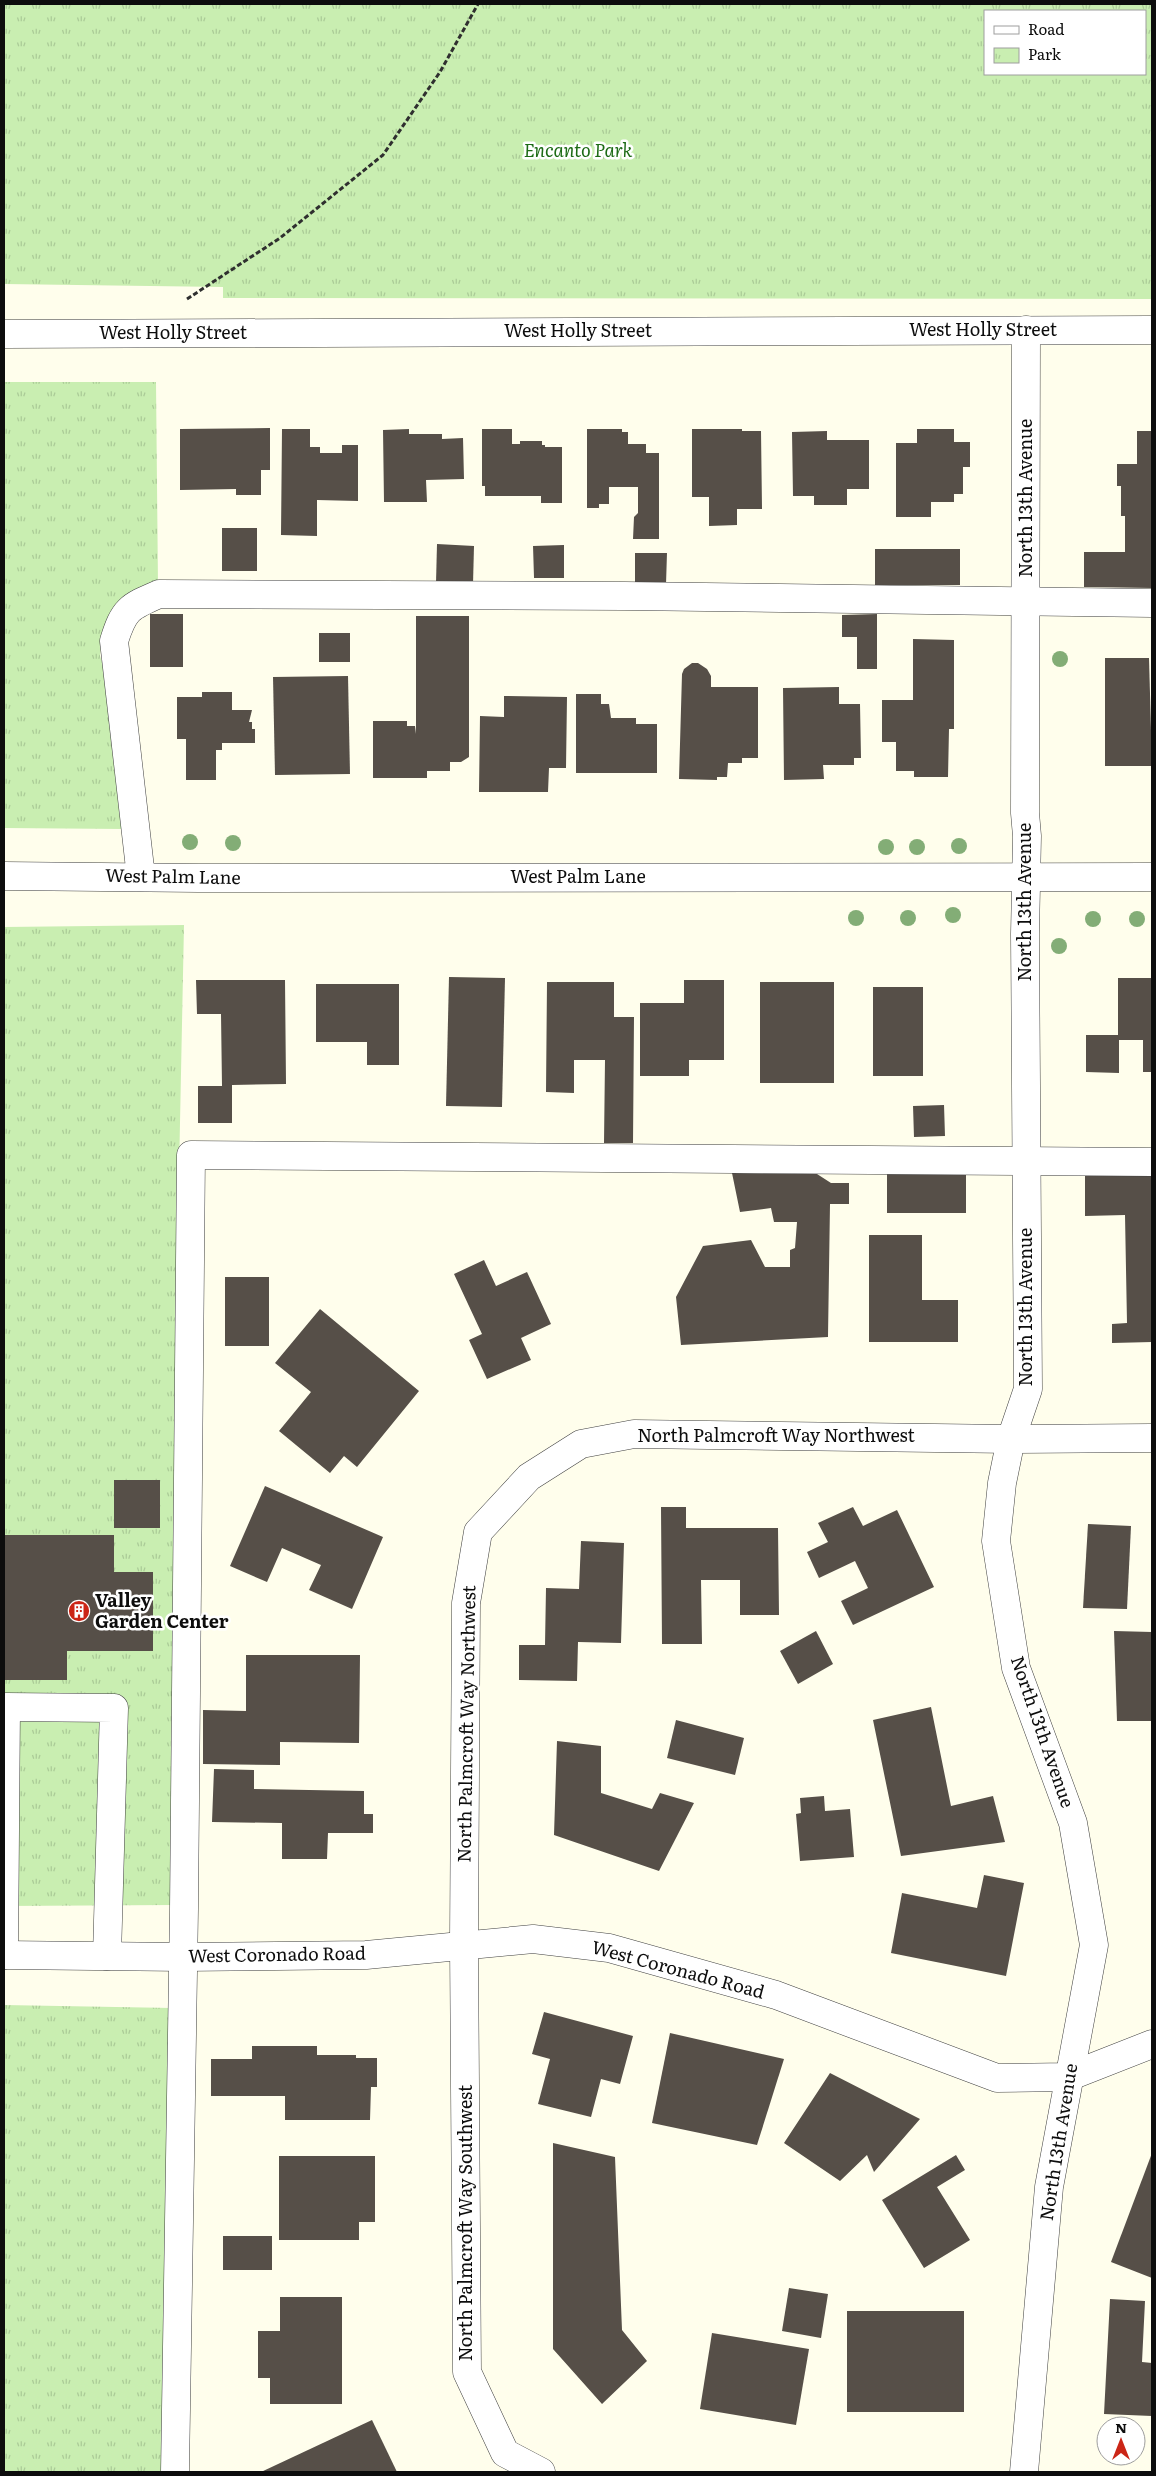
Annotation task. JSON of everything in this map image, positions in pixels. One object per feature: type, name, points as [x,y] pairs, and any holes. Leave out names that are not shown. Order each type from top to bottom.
[{"type":"street","name":"North 13th Avenue","points":[[1024,2472],[1049,2187],[1094,1945],[1073,1824],[1016,1668],[996,1541],[1002,1483],[1011,1439],[1028,1389],[1025,876],[1027,836],[1025,814],[1026,330]]},
{"type":"street","name":"West Holly Street","points":[[4,334],[1152,330]]},
{"type":"street","points":[[142,876],[114,641],[121,618],[137,604],[159,594],[605,596],[1026,603],[1152,603]]},
{"type":"street","name":"West Palm Lane","points":[[4,876],[228,878],[1152,877]]},
{"type":"street","points":[[175,2472],[183,1957],[191,1156],[1152,1162]]},
{"type":"street","name":"North Palmcroft Way Northwest","points":[[464,1944],[466,1603],[478,1532],[529,1476],[580,1444],[634,1434],[1011,1439],[1152,1438]]},
{"type":"street","points":[[4,1955],[6,1707],[114,1708],[107,1956]]},
{"type":"street","name":"West Coronado Road","points":[[4,1955],[183,1957],[366,1955],[464,1944],[533,1939],[609,1948],[776,1996],[997,2078],[1068,2077],[1152,2044]]},
{"type":"street","name":"North Palmcroft Way Southwest","points":[[464,1944],[467,2372],[505,2453],[541,2472]]},
{"type":"path","points":[[146,333],[198,290],[280,238],[383,155],[440,72],[478,4]]},
{"type":"green space","name":"Encanto Park","points":[[4,4],[1152,4],[1152,299],[223,298],[223,287],[4,284]]},
{"type":"green space","points":[[4,382],[156,382],[158,585],[110,617],[102,634],[100,656],[118,711],[124,829],[4,828]]},
{"type":"green space","points":[[184,925],[179,1172],[173,1905],[4,1906],[4,927]]},
{"type":"green space","points":[[4,2005],[172,2008],[162,2472],[4,2472]]},
{"type":"building","points":[[270,428],[270,470],[261,470],[261,495],[236,495],[236,489],[180,490],[180,429]]},
{"type":"building","points":[[282,429],[310,429],[310,447],[320,447],[320,453],[342,453],[342,445],[358,445],[358,501],[317,500],[317,536],[281,535]]},
{"type":"building","points":[[409,429],[409,434],[442,434],[442,439],[463,438],[464,479],[426,480],[427,502],[384,502],[383,430]]},
{"type":"building","points":[[482,429],[512,429],[512,444],[520,444],[520,441],[542,441],[542,445],[545,445],[545,447],[562,447],[562,503],[541,503],[541,496],[485,496],[485,486],[482,486]]},
{"type":"building","points":[[587,429],[622,429],[622,432],[628,432],[628,444],[646,444],[646,453],[659,453],[659,539],[633,539],[634,517],[638,513],[638,487],[609,487],[609,504],[599,504],[599,508],[587,508]]},
{"type":"building","points":[[692,429],[761,431],[762,509],[737,509],[737,525],[709,526],[709,497],[692,497]]},
{"type":"building","points":[[917,429],[954,429],[954,442],[970,442],[970,467],[963,467],[963,494],[954,494],[954,502],[931,502],[931,517],[896,517],[896,443],[917,443]]},
{"type":"building","points":[[827,431],[827,440],[869,440],[869,489],[847,489],[847,505],[814,505],[814,496],[793,496],[792,432]]},
{"type":"building","points":[[1137,431],[1152,431],[1152,588],[1084,587],[1084,552],[1125,552],[1125,516],[1121,516],[1121,486],[1117,486],[1117,464],[1137,464]]},
{"type":"building","points":[[222,528],[257,528],[257,571],[222,571]]},
{"type":"building","points":[[437,544],[474,546],[473,584],[436,583]]},
{"type":"building","points":[[564,545],[564,578],[534,578],[533,546]]},
{"type":"building","points":[[875,549],[960,549],[960,585],[875,585]]},
{"type":"building","points":[[635,553],[667,553],[666,584],[635,583]]},
{"type":"building","points":[[150,614],[183,614],[183,667],[150,667]]},
{"type":"building","points":[[877,614],[877,669],[857,669],[857,637],[842,637],[842,615]]},
{"type":"building","points":[[416,616],[469,616],[469,757],[461,762],[450,762],[450,771],[427,771],[427,778],[373,778],[373,721],[407,721],[407,726],[415,726],[416,734]]},
{"type":"building","points":[[319,633],[350,633],[350,662],[319,662]]},
{"type":"building","points":[[913,639],[954,640],[954,729],[949,729],[948,777],[914,777],[914,771],[896,771],[896,742],[882,742],[882,700],[913,700]]},
{"type":"building","points":[[1105,658],[1149,658],[1152,766],[1105,766]]},
{"type":"building","points":[[692,663],[698,663],[707,669],[711,676],[711,687],[758,687],[758,758],[742,758],[742,763],[728,763],[727,777],[717,777],[717,780],[679,779],[682,674],[684,669]]},
{"type":"building","points":[[348,676],[350,774],[275,775],[273,677]]},
{"type":"building","points":[[839,687],[839,704],[860,704],[861,758],[854,758],[854,765],[823,765],[824,779],[784,780],[783,688]]},
{"type":"building","points":[[202,692],[232,692],[232,710],[252,710],[249,722],[252,722],[252,729],[255,729],[255,743],[222,743],[222,750],[216,750],[216,780],[186,780],[186,739],[177,739],[177,697],[202,697]]},
{"type":"building","points":[[576,694],[601,694],[601,704],[609,704],[611,718],[636,718],[636,724],[657,724],[657,773],[576,773]]},
{"type":"building","points":[[504,696],[567,697],[566,768],[549,768],[548,792],[479,792],[480,716],[504,717]]},
{"type":"building","points":[[449,977],[505,978],[502,1107],[446,1106]]},
{"type":"building","points":[[1118,978],[1152,978],[1152,1072],[1143,1072],[1143,1040],[1119,1040],[1119,1073],[1086,1072],[1086,1035],[1118,1035]]},
{"type":"building","points":[[196,980],[285,980],[286,1084],[232,1085],[232,1123],[198,1123],[198,1086],[222,1086],[221,1014],[197,1014]]},
{"type":"building","points":[[684,980],[724,980],[724,1060],[689,1060],[689,1076],[640,1076],[640,1003],[684,1003]]},
{"type":"building","points":[[547,982],[614,982],[614,1017],[634,1017],[633,1143],[604,1143],[605,1060],[574,1060],[574,1093],[546,1092]]},
{"type":"building","points":[[760,982],[834,982],[834,1083],[760,1083]]},
{"type":"building","points":[[316,984],[399,984],[399,1065],[367,1065],[367,1042],[316,1042]]},
{"type":"building","points":[[873,987],[923,987],[923,1076],[873,1076]]},
{"type":"building","points":[[944,1105],[945,1136],[914,1137],[913,1106]]},
{"type":"building","points":[[1085,1172],[1152,1172],[1152,1342],[1112,1343],[1112,1324],[1127,1323],[1125,1215],[1085,1216]]},
{"type":"building","points":[[732,1173],[817,1174],[831,1183],[849,1183],[849,1204],[830,1204],[828,1337],[681,1345],[676,1297],[703,1246],[751,1240],[765,1267],[790,1267],[790,1250],[795,1248],[797,1222],[774,1222],[771,1208],[740,1212]]},
{"type":"building","points":[[887,1173],[966,1173],[966,1213],[887,1213]]},
{"type":"building","points":[[869,1235],[922,1235],[922,1300],[958,1300],[958,1342],[869,1342]]},
{"type":"building","points":[[484,1260],[496,1286],[527,1272],[551,1324],[521,1338],[531,1360],[487,1379],[469,1340],[482,1334],[454,1274]]},
{"type":"building","points":[[225,1277],[269,1277],[269,1346],[225,1346]]},
{"type":"building","points":[[320,1309],[419,1391],[357,1467],[344,1456],[330,1473],[279,1431],[311,1392],[275,1363]]},
{"type":"building","points":[[114,1480],[160,1480],[160,1528],[114,1528]]},
{"type":"building","points":[[265,1486],[383,1537],[352,1609],[309,1590],[321,1565],[282,1548],[267,1582],[230,1566]]},
{"type":"building","points":[[661,1507],[686,1507],[686,1528],[778,1528],[779,1615],[740,1615],[740,1580],[701,1580],[702,1644],[662,1644]]},
{"type":"building","points":[[853,1507],[863,1526],[897,1510],[934,1587],[853,1625],[841,1601],[868,1588],[855,1561],[819,1578],[807,1552],[828,1542],[818,1523]]},
{"type":"building","points":[[1088,1524],[1131,1526],[1127,1609],[1083,1608]]},
{"type":"building","name":"Valley Garden Center","points":[[4,1535],[114,1535],[114,1572],[153,1572],[153,1651],[67,1651],[67,1680],[4,1680]]},
{"type":"building","points":[[581,1541],[624,1543],[621,1643],[578,1642],[577,1681],[519,1680],[519,1645],[545,1645],[546,1588],[579,1589]]},
{"type":"building","points":[[816,1631],[833,1664],[798,1684],[780,1651]]},
{"type":"building","points":[[1114,1631],[1152,1632],[1152,1721],[1117,1721]]},
{"type":"building","points":[[246,1655],[360,1655],[359,1743],[280,1742],[280,1765],[203,1764],[203,1710],[246,1711]]},
{"type":"building","points":[[931,1707],[951,1806],[993,1796],[1005,1842],[901,1856],[873,1720]]},
{"type":"building","points":[[676,1720],[744,1738],[735,1775],[667,1758]]},
{"type":"building","points":[[557,1741],[601,1746],[601,1793],[652,1809],[660,1793],[694,1803],[659,1871],[554,1835]]},
{"type":"building","points":[[214,1769],[254,1770],[254,1789],[364,1791],[364,1814],[373,1814],[373,1833],[328,1833],[327,1859],[282,1859],[282,1823],[212,1822]]},
{"type":"building","points":[[824,1796],[825,1811],[850,1809],[854,1857],[800,1861],[796,1814],[801,1813],[800,1798]]},
{"type":"building","points":[[984,1875],[1024,1883],[1006,1976],[891,1953],[902,1893],[977,1908]]},
{"type":"building","points":[[544,2012],[633,2036],[620,2084],[601,2079],[591,2117],[538,2104],[550,2059],[532,2054]]},
{"type":"building","points":[[670,2033],[784,2059],[757,2145],[652,2123]]},
{"type":"building","points":[[252,2046],[317,2046],[317,2055],[356,2055],[356,2058],[377,2058],[377,2087],[371,2087],[370,2120],[285,2120],[285,2096],[211,2096],[211,2059],[252,2059]]},
{"type":"building","points":[[830,2073],[920,2119],[874,2172],[867,2155],[840,2181],[784,2143]]},
{"type":"building","points":[[553,2143],[615,2157],[622,2330],[647,2361],[602,2404],[553,2349]]},
{"type":"building","points":[[1152,2153],[1152,2278],[1111,2262]]},
{"type":"building","points":[[956,2155],[965,2170],[937,2187],[970,2240],[924,2268],[882,2200]]},
{"type":"building","points":[[279,2156],[375,2156],[375,2222],[359,2222],[359,2240],[279,2240]]},
{"type":"building","points":[[223,2236],[272,2236],[272,2270],[223,2270]]},
{"type":"building","points":[[789,2288],[828,2294],[821,2338],[782,2331]]},
{"type":"building","points":[[280,2297],[342,2297],[342,2404],[270,2404],[270,2378],[258,2378],[258,2331],[280,2331]]},
{"type":"building","points":[[1110,2299],[1145,2301],[1142,2362],[1152,2363],[1152,2416],[1104,2414]]},
{"type":"building","points":[[847,2311],[964,2311],[964,2412],[847,2412]]},
{"type":"building","points":[[712,2333],[809,2349],[796,2425],[700,2409]]},
{"type":"building","points":[[372,2420],[397,2472],[261,2472]]},
{"type":"place","name":"Valley Garden Center","points":[[79,1611]]}]
